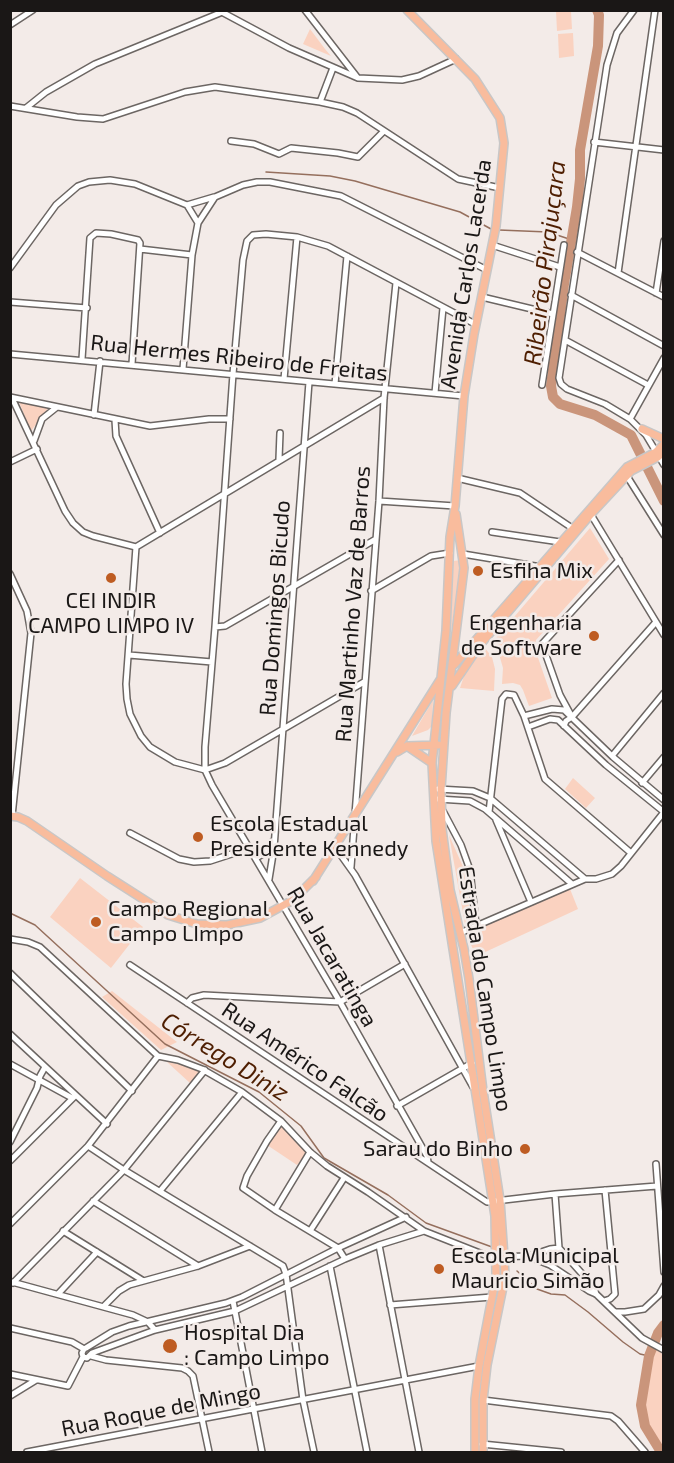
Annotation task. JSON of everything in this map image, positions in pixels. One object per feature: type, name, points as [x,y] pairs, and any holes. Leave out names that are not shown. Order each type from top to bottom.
[{"type":"main road","name":"Avenida Carlos Lacerda","points":[[407,11],[475,80],[500,118],[504,143],[496,226],[464,396],[455,506],[450,537],[438,699]]},
{"type":"main road","points":[[642,429],[663,439]]},
{"type":"main road","points":[[11,816],[27,821],[155,907],[184,921],[210,925],[244,922],[260,918],[284,906],[313,880],[336,848],[441,677],[626,473],[637,463],[655,455],[663,444]]},
{"type":"main road","name":"Avenida Carlos Lacerda","points":[[449,691],[457,642],[464,568],[455,506]]},
{"type":"main road","points":[[449,691],[479,646],[560,542],[575,529]]},
{"type":"main road","points":[[450,552],[456,547],[462,551]]},
{"type":"main road","points":[[457,642],[466,646],[472,645]]},
{"type":"main road","name":"Estrada do Campo Limpo","points":[[449,691],[441,789],[441,823],[450,890],[464,949],[505,1277],[487,1365],[483,1400],[482,1448]]},
{"type":"main road","points":[[427,699],[438,699],[446,713]]},
{"type":"main road","name":"Estrada do Campo Limpo","points":[[438,699],[432,763],[436,841],[477,1094],[497,1201]]},
{"type":"main road","points":[[354,818],[398,752],[407,746],[444,745]]},
{"type":"main road","points":[[407,746],[425,756],[432,763]]},
{"type":"main road","points":[[450,932],[464,949]]},
{"type":"main road","name":"Estrada do Campo Limpo","points":[[475,1452],[475,1399],[479,1366],[501,1258]]},
{"type":"street","points":[[10,25],[33,10]]},
{"type":"street","points":[[305,10],[358,78]]},
{"type":"street","points":[[634,10],[623,23],[612,44],[594,142],[560,378],[561,384],[567,389],[605,405],[630,419],[642,429],[655,455],[663,465]]},
{"type":"street","points":[[618,273],[655,10]]},
{"type":"street","points":[[26,108],[46,92],[95,64],[219,12],[289,48],[358,78],[402,80],[434,70],[456,59]]},
{"type":"street","points":[[320,102],[333,68]]},
{"type":"street","points":[[10,106],[103,119],[185,92],[215,87],[320,102],[350,109],[458,179],[500,188]]},
{"type":"street","points":[[231,141],[250,143],[279,154],[291,148],[328,151],[358,157],[384,131]]},
{"type":"street","points":[[594,142],[663,150]]},
{"type":"street","points":[[10,268],[56,205],[78,186],[90,182],[120,180],[187,205],[257,182],[270,182],[341,196],[487,270]]},
{"type":"street","points":[[183,369],[192,255],[198,223],[215,197]]},
{"type":"street","points":[[187,205],[198,223]]},
{"type":"street","points":[[82,359],[91,236],[96,233],[111,234],[140,242],[132,364]]},
{"type":"street","points":[[205,770],[233,374],[243,260],[247,241],[257,234],[297,237],[328,246],[476,324]]},
{"type":"street","points":[[284,379],[297,237]]},
{"type":"street","points":[[656,293],[663,241]]},
{"type":"street","points":[[542,384],[564,244]]},
{"type":"street","points":[[492,245],[560,267]]},
{"type":"street","points":[[140,249],[192,255]]},
{"type":"street","points":[[578,252],[663,297]]},
{"type":"street","points":[[335,384],[347,256]]},
{"type":"street","name":"Rua Martinho Vaz de Barros","points":[[351,867],[379,501],[384,398],[396,283]]},
{"type":"street","points":[[571,295],[663,346]]},
{"type":"street","points":[[482,297],[553,314]]},
{"type":"street","points":[[10,302],[87,308]]},
{"type":"street","points":[[435,393],[443,308]]},
{"type":"street","points":[[565,340],[648,385]]},
{"type":"street","name":"Rua Hermes Ribeiro de Freitas","points":[[10,354],[464,396]]},
{"type":"street","points":[[630,419],[663,358]]},
{"type":"street","points":[[94,415],[100,361]]},
{"type":"street","name":"Rua Domingos Bicudo","points":[[269,880],[273,862],[309,382]]},
{"type":"street","points":[[11,398],[114,420],[158,426],[209,419],[230,419]]},
{"type":"street","points":[[11,398],[73,524],[93,536],[136,547],[384,398]]},
{"type":"street","points":[[34,441],[42,419],[57,407]]},
{"type":"street","points":[[114,420],[116,436],[160,532]]},
{"type":"street","points":[[279,459],[280,433]]},
{"type":"street","points":[[10,462],[37,449]]},
{"type":"street","points":[[626,473],[663,535]]},
{"type":"street","points":[[457,478],[520,493],[575,529]]},
{"type":"street","points":[[379,501],[455,506]]},
{"type":"street","points":[[590,512],[663,635]]},
{"type":"street","points":[[492,532],[560,542]]},
{"type":"street","points":[[215,627],[225,626],[375,539]]},
{"type":"street","points":[[136,547],[127,699],[130,714],[141,736],[150,747],[165,757],[205,770],[225,764],[364,682]]},
{"type":"street","points":[[462,551],[542,567]]},
{"type":"street","points":[[371,591],[431,556],[450,552]]},
{"type":"street","points":[[572,717],[560,695],[542,647],[543,643],[619,560]]},
{"type":"street","points":[[10,574],[27,611],[31,633],[11,816]]},
{"type":"street","points":[[564,726],[566,721],[656,622]]},
{"type":"street","points":[[129,655],[212,662]]},
{"type":"street","points":[[612,756],[663,693]]},
{"type":"street","points":[[489,812],[498,723],[504,695],[512,694],[516,696],[524,716],[545,779],[631,853]]},
{"type":"street","points":[[524,716],[559,708],[572,717],[663,801]]},
{"type":"street","points":[[460,933],[572,884],[612,874],[663,812],[555,719],[528,727]]},
{"type":"street","points":[[642,783],[663,757]]},
{"type":"street","name":"Rua Jacaratinga","points":[[205,770],[340,1002],[427,1156],[428,1162]]},
{"type":"street","points":[[433,789],[473,791],[489,798],[585,879]]},
{"type":"street","points":[[433,799],[441,803],[470,801],[489,812],[572,884]]},
{"type":"street","points":[[441,803],[470,870],[476,925]]},
{"type":"street","points":[[495,819],[531,902]]},
{"type":"street","points":[[441,823],[448,824],[453,829]]},
{"type":"street","points":[[130,833],[179,859],[194,862],[210,861],[250,848]]},
{"type":"street","points":[[256,858],[266,852],[275,837]]},
{"type":"street","points":[[336,848],[351,867],[477,1094]]},
{"type":"street","points":[[10,939],[40,947],[158,1056],[178,1060],[205,1070],[242,1092],[281,1121],[310,1152],[344,1178],[424,1231],[490,1257],[529,1256],[559,1248]]},
{"type":"street","points":[[187,1003],[197,996],[204,995],[340,1002],[405,964]]},
{"type":"street","name":"Rua Américo Falcão","points":[[130,965],[487,1202],[497,1201]]},
{"type":"street","points":[[10,973],[132,1090]]},
{"type":"street","points":[[10,1034],[73,1097],[106,1124]]},
{"type":"street","points":[[10,1224],[88,1146],[158,1056]]},
{"type":"street","points":[[10,1064],[73,1097]]},
{"type":"street","points":[[397,1106],[472,1064]]},
{"type":"street","points":[[10,1142],[45,1067]]},
{"type":"street","points":[[12,1282],[123,1170],[205,1070]]},
{"type":"street","points":[[160,1191],[242,1092]]},
{"type":"street","points":[[10,1161],[73,1097]]},
{"type":"street","points":[[281,1121],[247,1176],[243,1188],[338,1248],[345,1259]]},
{"type":"street","points":[[88,1146],[123,1170],[279,1263],[286,1275],[303,1400],[314,1452]]},
{"type":"street","points":[[275,1210],[310,1152]]},
{"type":"street","points":[[656,1164],[663,1272]]},
{"type":"street","points":[[310,1231],[344,1178]]},
{"type":"street","points":[[497,1201],[657,1186]]},
{"type":"street","points":[[604,1301],[610,1299],[615,1293],[605,1190]]},
{"type":"street","points":[[555,1194],[559,1248],[593,1286],[596,1294]]},
{"type":"street","points":[[93,1201],[198,1266]]},
{"type":"street","points":[[10,1374],[65,1386],[70,1384],[85,1348],[112,1332],[233,1301],[338,1248],[406,1217]]},
{"type":"street","points":[[63,1231],[142,1280]]},
{"type":"street","points":[[83,1357],[87,1358],[91,1354],[155,1330],[236,1311],[345,1259],[379,1245],[424,1231]]},
{"type":"street","points":[[379,1245],[419,1452]]},
{"type":"street","points":[[104,1306],[119,1291],[142,1280],[198,1266],[250,1246]]},
{"type":"street","points":[[58,1294],[97,1252]]},
{"type":"street","points":[[529,1256],[550,1265],[596,1294],[649,1342],[662,1348]]},
{"type":"street","points":[[330,1266],[367,1452]]},
{"type":"street","points":[[12,1282],[104,1306],[148,1322],[155,1330]]},
{"type":"street","points":[[616,1312],[644,1309],[659,1294],[663,1286]]},
{"type":"street","points":[[390,1305],[492,1297]]},
{"type":"street","points":[[233,1301],[262,1452]]},
{"type":"street","points":[[10,1328],[72,1342],[90,1349],[91,1354],[106,1360],[182,1368],[188,1371],[194,1376],[209,1452]]},
{"type":"street","points":[[103,1350],[106,1360]]},
{"type":"street","name":"Rua Roque de Mingo","points":[[27,1452],[479,1366]]},
{"type":"street","points":[[10,1396],[36,1380]]},
{"type":"street","points":[[483,1400],[611,1416],[645,1452]]},
{"type":"street","points":[[482,1448],[561,1452]]},
{"type":"shaded area","points":[[556,11],[571,11],[572,29],[557,31]]},
{"type":"shaded area","points":[[310,29],[325,49],[331,56],[303,44]]},
{"type":"shaded area","points":[[573,33],[574,56],[559,58],[558,34]]},
{"type":"shaded area","points":[[19,402],[49,407],[31,431]]},
{"type":"shaded area","points":[[590,528],[609,559],[536,640],[535,649],[552,698],[529,706],[520,685],[502,684],[503,668],[499,654],[491,644]]},
{"type":"shaded area","points":[[462,560],[448,650],[445,652],[453,561]]},
{"type":"shaded area","points":[[485,648],[492,657],[495,669],[494,691],[460,688],[466,670]]},
{"type":"shaded area","points":[[433,700],[432,726],[412,736]]},
{"type":"shaded area","points":[[573,778],[595,798],[586,808],[565,789]]},
{"type":"shaded area","points":[[449,835],[464,869],[471,922],[465,924]]},
{"type":"shaded area","name":"Campo Regional Campo LImpo","points":[[80,878],[143,927],[111,968],[50,917]]},
{"type":"shaded area","points":[[570,889],[578,909],[481,954],[480,949],[474,951],[469,941],[469,933]]},
{"type":"shaded area","points":[[112,991],[177,1042],[161,1050],[102,997]]},
{"type":"shaded area","points":[[167,1062],[203,1069],[190,1083]]},
{"type":"shaded area","points":[[283,1123],[308,1152],[297,1165],[267,1145]]},
{"type":"shaded area","points":[[653,1348],[660,1348],[664,1362],[663,1452],[648,1422],[643,1396]]},
{"type":"waterway","name":"Ribeirão Pirajuçara","points":[[597,10],[599,15],[598,46],[580,150],[577,207],[551,386],[553,397],[560,404],[595,415],[631,435],[664,501]]},
{"type":"waterway","points":[[266,172],[330,176],[355,181],[460,212],[491,229]]},
{"type":"waterway","points":[[499,230],[548,232],[572,240]]},
{"type":"waterway","name":"Córrego Diniz","points":[[10,913],[35,925],[165,1044],[259,1092],[301,1126],[324,1158],[388,1195],[426,1223],[492,1247]]},
{"type":"waterway","points":[[517,1271],[537,1289],[551,1294],[565,1295],[623,1342],[640,1354],[649,1356]]},
{"type":"waterway","name":"Ribeirão Pirajuçara","points":[[661,1452],[645,1426],[641,1405],[649,1356],[658,1333],[664,1325]]},
{"type":"place","name":"Esfiha Mix","points":[[478,571]]},
{"type":"place","name":"CEI INDIR CAMPO LIMPO IV","points":[[111,578]]},
{"type":"place","name":"Engenharia de Software","points":[[594,636]]},
{"type":"place","name":"Escola Estadual Presidente Kennedy","points":[[198,837]]},
{"type":"place","name":"Campo Regional Campo LImpo","points":[[96,922]]},
{"type":"place","name":"Sarau do Binho","points":[[525,1149]]},
{"type":"place","name":"Escola Municipal Mauricio Simão","points":[[439,1269]]},
{"type":"place","name":"Hospital Dia : Campo Limpo","points":[[170,1346]]}]
